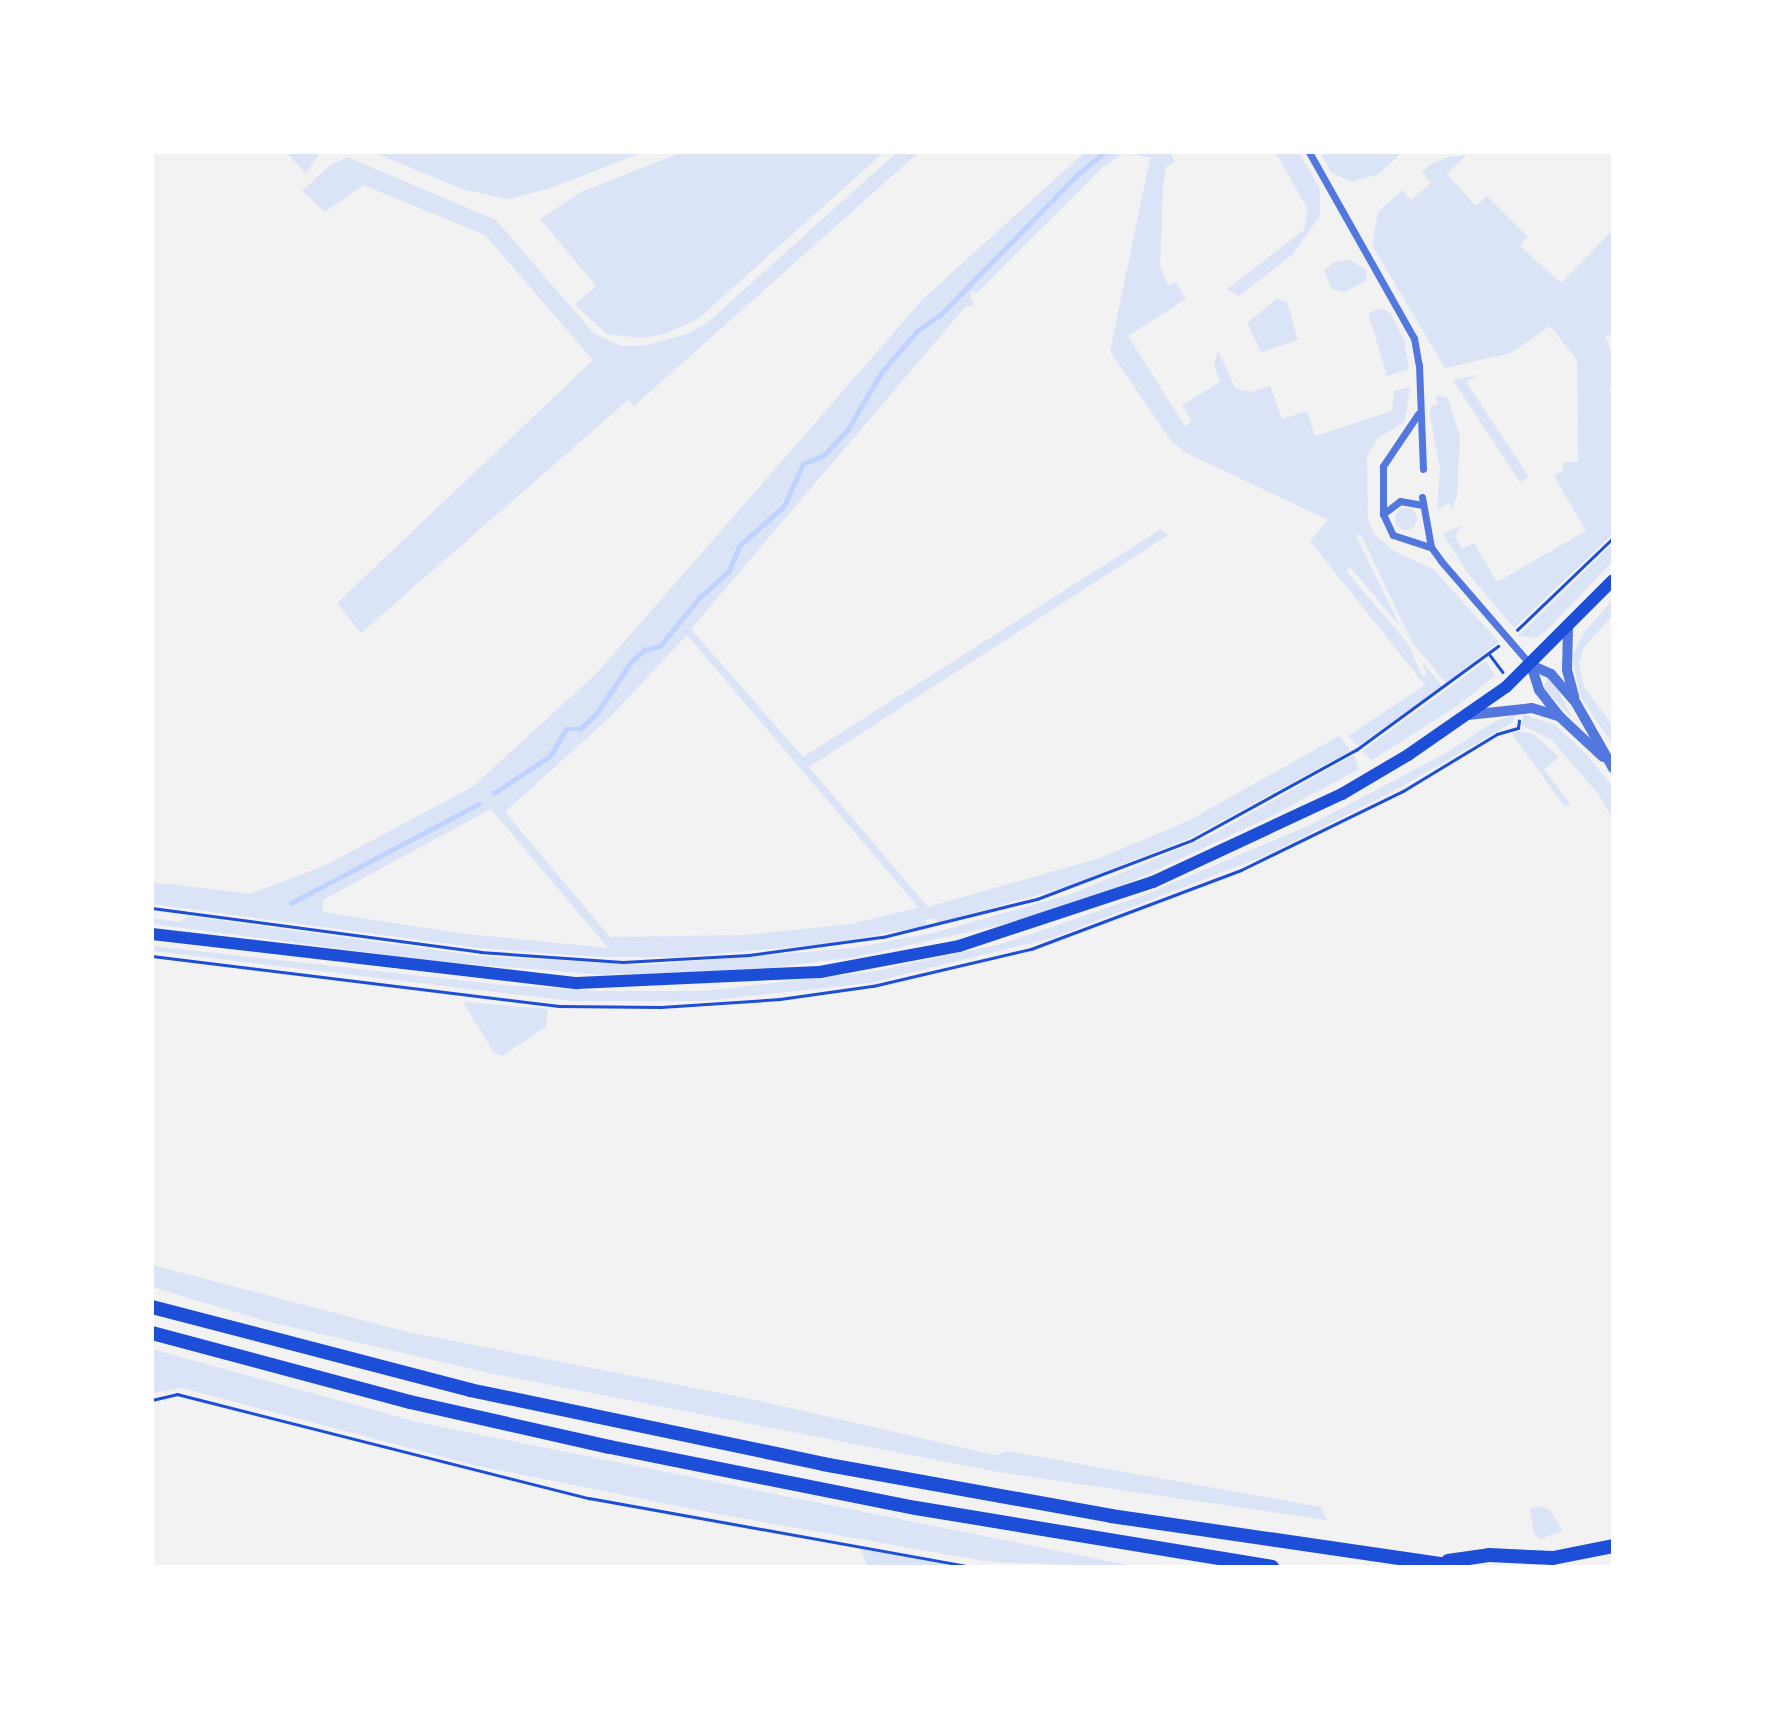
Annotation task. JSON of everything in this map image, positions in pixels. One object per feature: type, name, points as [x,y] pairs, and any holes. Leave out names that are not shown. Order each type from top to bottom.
[{"type":"highway","points":[[152,1307],[470,1390],[823,1464],[1111,1516],[1462,1567]]},
{"type":"highway","points":[[152,1333],[410,1402],[610,1447],[916,1508],[1272,1567]]},
{"type":"highway","points":[[1435,1563],[1489,1555],[1553,1558],[1613,1546]]},
{"type":"main road","points":[[152,934],[577,982],[695,980],[892,962],[1072,912],[1225,852],[1342,794],[1468,715],[1531,664],[1613,580]]},
{"type":"street","points":[[1309,152],[1409,327],[1419,365],[1423,469]]},
{"type":"street","points":[[1419,413],[1383,466],[1383,514],[1392,534],[1431,547]]},
{"type":"street","points":[[1383,514],[1400,502],[1422,501],[1431,547],[1507,639],[1531,664],[1551,674],[1576,703]]},
{"type":"street","points":[[1568,629],[1566,670],[1576,703],[1610,765]]},
{"type":"street","points":[[1531,664],[1538,690],[1559,716],[1610,765]]},
{"type":"street","points":[[1468,715],[1532,708],[1559,716]]},
{"type":"path","points":[[152,908],[480,952],[623,962],[749,956],[883,937],[1037,899],[1192,840],[1356,750],[1507,639],[1613,538]]},
{"type":"path","points":[[152,956],[559,1006],[661,1007],[780,999],[873,986],[1031,949],[1241,870],[1367,810],[1497,734],[1518,728]]},
{"type":"path","points":[[152,1400],[177,1394],[589,1498],[973,1567]]},
{"type":"shaded area","points":[[286,152],[320,152],[306,174]]},
{"type":"shaded area","points":[[373,152],[644,152],[548,189],[507,199],[462,189]]},
{"type":"shaded area","points":[[682,152],[884,152],[698,319],[665,334],[641,338],[607,334],[575,305],[596,286],[540,219],[581,192]]},
{"type":"shaded area","points":[[897,152],[919,152],[634,406],[628,400],[361,633],[337,603],[593,360],[485,235],[363,185],[325,212],[302,191],[329,166],[347,157],[496,220],[594,334],[622,346],[643,346],[687,334],[707,323]]},
{"type":"shaded area","points":[[1085,152],[1125,152],[1102,168],[977,293],[970,291],[974,306],[966,306],[691,629],[803,757],[1161,529],[1168,535],[809,767],[928,907],[1100,858],[1190,820],[1339,736],[1351,751],[1192,837],[1072,885],[938,923],[936,918],[926,920],[927,926],[825,944],[680,957],[598,957],[479,948],[152,904],[152,882],[250,894],[326,865],[472,787],[596,674],[924,298]],"holes":[[[687,635],[918,907],[917,908],[850,924],[744,935],[610,937],[505,812],[609,718]],[[491,809],[608,948],[458,933],[323,912],[323,900]]]},
{"type":"shaded area","points":[[1125,152],[1170,152],[1175,162],[1166,167],[1163,187],[1160,265],[1168,285],[1176,282],[1186,299],[1128,336],[1185,426],[1192,422],[1182,405],[1220,382],[1214,364],[1218,351],[1236,389],[1251,392],[1270,386],[1282,419],[1307,411],[1315,436],[1392,411],[1394,391],[1410,387],[1405,421],[1377,439],[1367,456],[1368,520],[1374,534],[1394,551],[1433,569],[1499,642],[1446,683],[1412,642],[1362,537],[1355,534],[1400,626],[1350,567],[1346,571],[1408,644],[1423,677],[1427,674],[1422,662],[1442,686],[1358,746],[1348,736],[1425,685],[1310,541],[1328,520],[1184,452],[1169,438],[1110,351],[1150,158]]},
{"type":"shaded area","points":[[1275,152],[1299,152],[1320,189],[1320,216],[1292,255],[1239,296],[1227,289],[1304,230],[1308,209]]},
{"type":"shaded area","points":[[1320,152],[1402,152],[1379,174],[1351,182],[1331,172]]},
{"type":"shaded area","points":[[1466,155],[1447,174],[1476,206],[1487,196],[1528,237],[1520,246],[1561,283],[1613,230],[1613,333],[1606,337],[1613,357],[1613,386],[1609,387],[1613,401],[1613,534],[1514,628],[1466,571],[1443,534],[1462,525],[1455,536],[1462,549],[1474,543],[1497,582],[1586,531],[1554,476],[1563,470],[1563,462],[1578,462],[1577,360],[1550,326],[1511,353],[1445,368],[1372,245],[1378,212],[1402,190],[1411,200],[1431,183],[1422,172],[1430,165],[1447,157]]},
{"type":"shaded area","points":[[1350,260],[1366,270],[1367,280],[1345,292],[1332,289],[1324,271],[1334,262]]},
{"type":"shaded area","points":[[1277,299],[1287,302],[1298,340],[1261,352],[1247,323]]},
{"type":"shaded area","points":[[1382,308],[1391,314],[1404,340],[1409,369],[1387,376],[1368,313]]},
{"type":"shaded area","points":[[1477,375],[1466,382],[1529,477],[1520,482],[1453,380]]},
{"type":"shaded area","points":[[1436,395],[1448,398],[1460,437],[1457,496],[1452,509],[1449,503],[1437,510],[1440,469],[1430,415],[1431,405],[1438,405]]},
{"type":"shaded area","points":[[1406,508],[1414,511],[1417,519],[1414,527],[1406,530],[1398,527],[1395,519],[1398,511]]},
{"type":"shaded area","points":[[1613,543],[1613,561],[1546,631],[1535,638],[1518,636]]},
{"type":"shaded area","points":[[1613,600],[1613,615],[1584,647],[1579,665],[1584,687],[1613,726],[1613,745],[1580,696],[1572,656],[1585,631]]},
{"type":"shaded area","points":[[1486,661],[1495,676],[1454,708],[1372,760],[1362,751]]},
{"type":"shaded area","points":[[1548,678],[1557,688],[1573,719],[1543,688]]},
{"type":"shaded area","points":[[1516,714],[1512,723],[1394,791],[1267,855],[1055,937],[870,983],[703,1001],[571,1001],[152,951],[152,946],[503,985],[600,991],[702,991],[870,972],[1001,944],[1142,896],[1310,825],[1446,753],[1492,723]]},
{"type":"shaded area","points":[[1523,714],[1555,725],[1587,755],[1613,787],[1613,820],[1599,795],[1552,740],[1522,725]]},
{"type":"shaded area","points":[[1520,731],[1535,735],[1559,757],[1544,769],[1570,804],[1565,807],[1511,733]]},
{"type":"shaded area","points":[[1354,755],[1359,769],[1270,817],[1126,884],[1018,921],[855,957],[754,970],[604,975],[435,961],[152,924],[152,918],[180,922],[188,916],[479,956],[645,965],[852,948],[933,933],[1071,894],[1210,836]]},
{"type":"shaded area","points":[[463,1002],[548,1009],[546,1027],[502,1056],[494,1053]]},
{"type":"shaded area","points":[[152,1265],[408,1332],[756,1400],[995,1455],[1008,1451],[1321,1507],[1327,1520],[998,1472],[489,1373],[265,1321],[152,1287]]},
{"type":"shaded area","points":[[152,1349],[417,1422],[1138,1567],[990,1562],[718,1514],[474,1465],[182,1388],[152,1393]]},
{"type":"shaded area","points":[[1540,1506],[1550,1510],[1563,1531],[1540,1539],[1534,1534],[1530,1508]]},
{"type":"shaded area","points":[[861,1549],[948,1563],[960,1567],[867,1567]]},
{"type":"waterway","points":[[494,793],[550,756],[566,729],[580,729],[596,714],[631,662],[644,650],[660,646],[699,598],[729,571],[739,546],[784,506],[803,464],[824,455],[848,429],[881,373],[917,331],[941,314],[1076,176],[1105,152]]},
{"type":"waterway","points":[[291,903],[479,804]]}]
